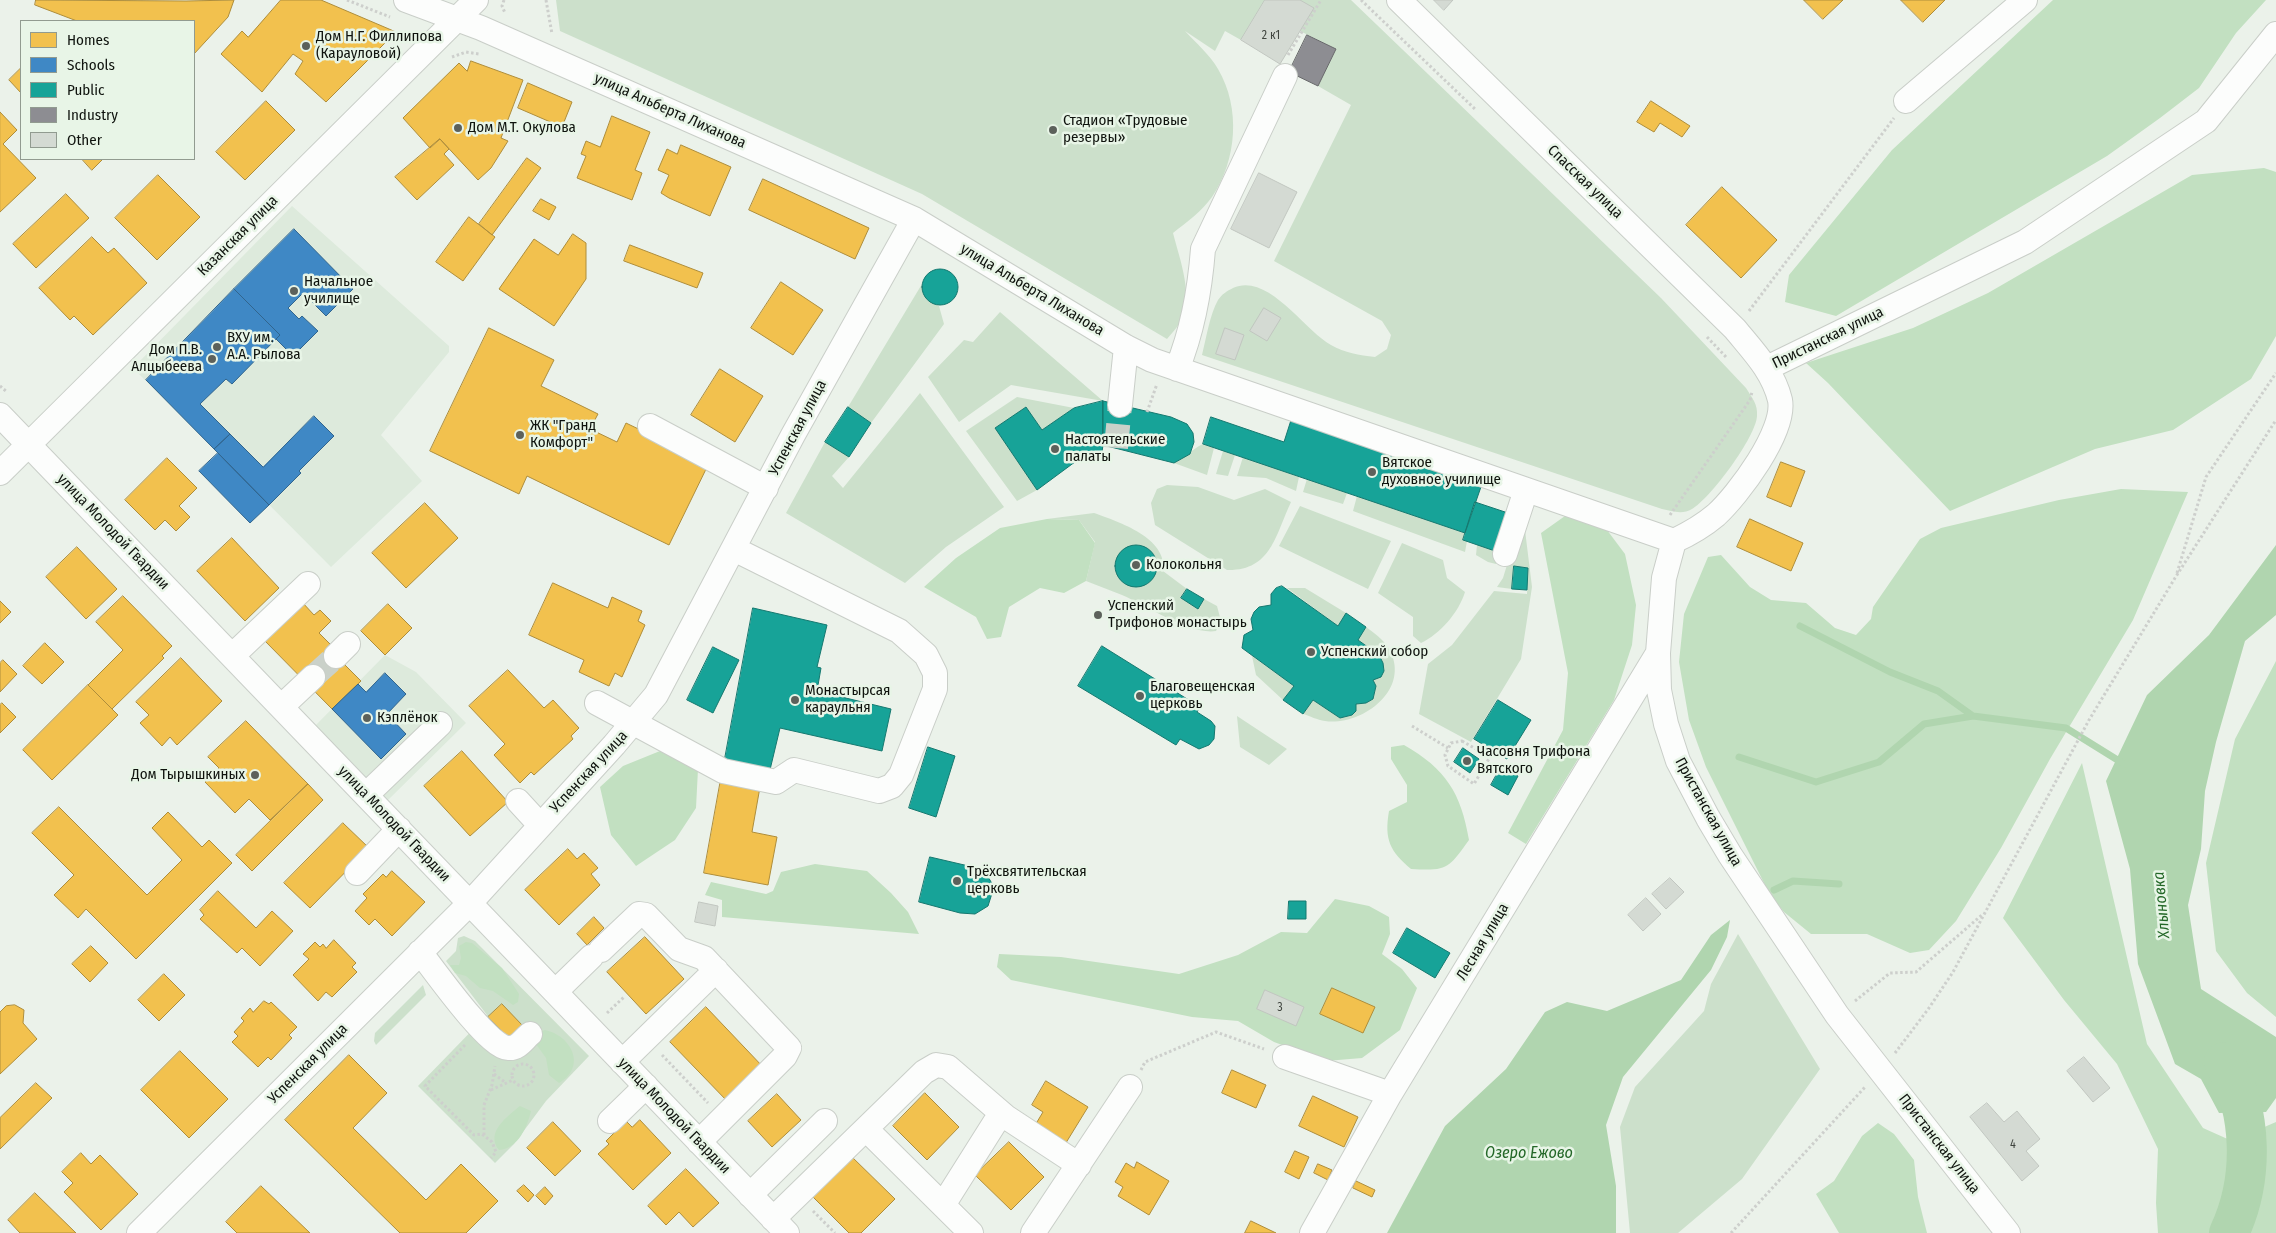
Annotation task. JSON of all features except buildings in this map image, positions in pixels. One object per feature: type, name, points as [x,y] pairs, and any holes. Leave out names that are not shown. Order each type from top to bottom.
[{"type":"street","name":"Казанская улица","points":[[0,472],[476,0]]},
{"type":"street","name":"Спасская улица","points":[[1399,0],[1735,329],[1767,368]]},
{"type":"street","points":[[1906,101],[2025,0]]},
{"type":"street","name":"улица Альберта Лиханова","points":[[402,10],[457,19],[914,219],[1126,347],[1170,367],[1674,542]]},
{"type":"street","name":"Пристанская улица","points":[[2008,1233],[1837,1015],[1746,880],[1689,784],[1678,761],[1666,724],[1659,690],[1658,653],[1664,578],[1674,542],[1716,515],[1748,477],[1768,443],[1778,421],[1780,402],[1774,382],[1767,368],[2025,242],[2206,121],[2276,34]]},
{"type":"street","points":[[1170,367],[1185,349],[1202,269],[1203,249],[1285,76]]},
{"type":"street","name":"Успенская улица","points":[[140,1233],[470,903],[633,724],[656,695],[793,435],[914,219]]},
{"type":"street","points":[[1120,405],[1126,347]]},
{"type":"street","name":"улица Молодой Гвардии","points":[[0,415],[780,1226]]},
{"type":"street","points":[[650,426],[766,488]]},
{"type":"street","points":[[1505,554],[1526,490]]},
{"type":"street","points":[[597,703],[723,771],[776,782],[794,770],[879,791],[892,786],[900,775],[935,689],[935,673],[926,655],[899,631],[734,549]]},
{"type":"street","points":[[232,656],[308,584]]},
{"type":"street","name":"Лесная улица","points":[[1312,1233],[1390,1094],[1658,653]]},
{"type":"street","points":[[282,707],[313,677]]},
{"type":"street","points":[[366,795],[440,724]]},
{"type":"street","points":[[518,801],[540,825]]},
{"type":"street","points":[[358,873],[399,829]]},
{"type":"street","points":[[555,992],[639,914],[646,915],[679,949],[704,958],[716,970],[789,1048],[785,1056],[699,1142]]},
{"type":"street","points":[[420,952],[478,1026],[495,1043],[504,1048],[514,1048],[530,1034]]},
{"type":"street","points":[[622,1062],[716,970]]},
{"type":"street","points":[[1285,1057],[1390,1094]]},
{"type":"street","points":[[780,1226],[866,1129],[924,1072],[936,1065],[948,1067],[1001,1113],[1079,1165]]},
{"type":"street","points":[[610,1121],[646,1086]]},
{"type":"street","points":[[1033,1233],[1130,1087]]},
{"type":"street","points":[[943,1205],[1001,1113]]},
{"type":"street","points":[[750,1195],[825,1121]]},
{"type":"street","points":[[866,1129],[971,1233]]},
{"type":"path","points":[[347,0],[402,10]]},
{"type":"path","points":[[546,0],[552,40]]},
{"type":"path","points":[[1285,76],[1283,65],[1321,0]]},
{"type":"path","points":[[1361,0],[1482,116]]},
{"type":"path","points":[[451,57],[466,52],[483,55]]},
{"type":"path","points":[[1756,302],[1906,101]]},
{"type":"path","points":[[1704,334],[1730,361]]},
{"type":"path","points":[[1147,412],[1170,367]]},
{"type":"path","points":[[2175,578],[2206,477],[2276,373]]},
{"type":"path","points":[[1668,518],[1750,400],[1751,388]]},
{"type":"path","points":[[1731,1233],[1881,1069],[1906,1040],[1934,1001],[1953,972],[2089,720],[2175,578],[2276,420]]},
{"type":"path","points":[[1412,726],[1448,748]]},
{"type":"path","points":[[1462,741],[1490,757],[1474,784],[1448,766],[1445,755],[1448,748],[1451,743],[1462,741]]},
{"type":"path","points":[[1837,1015],[1890,973],[1916,972],[1986,912]]},
{"type":"path","points":[[1130,1087],[1145,1062],[1216,1032],[1285,1057]]},
{"type":"path","points":[[646,1038],[723,1118]]},
{"type":"path","points":[[470,1039],[425,1086],[474,1135],[484,1135],[492,1142],[496,1152],[491,1158]]},
{"type":"path","points":[[484,1135],[484,1110],[496,1060]]},
{"type":"path","points":[[518,1065],[529,1066],[533,1071],[533,1078],[526,1085],[519,1085],[513,1080],[513,1070],[518,1065]]},
{"type":"path","points":[[494,1074],[506,1083]]},
{"type":"path","points":[[490,1090],[513,1080]]},
{"type":"shaded area","name":"Стадион «Трудовые резервы»","points":[[556,0],[1265,0],[1241,40],[1225,31],[1215,51],[1185,31],[1211,59],[1225,84],[1233,117],[1233,134],[1227,167],[1212,197],[1199,212],[1173,233],[1185,279],[1186,302],[1179,324],[1167,339],[922,194],[560,31]]},
{"type":"shaded area","points":[[1300,0],[1351,0],[1661,298],[1746,388],[1757,408],[1755,426],[1731,467],[1700,503],[1684,512],[1662,509],[1202,355],[1210,319],[1218,300],[1231,289],[1246,285],[1259,288],[1273,295],[1321,338],[1342,350],[1375,357],[1387,349],[1391,335],[1382,321],[1274,261],[1351,105],[1318,86],[1336,49],[1300,31]]},
{"type":"shaded area","points":[[2053,0],[2266,0],[2236,33],[2199,88],[2107,156],[1836,316],[1785,302],[1789,275],[1892,150]]},
{"type":"shaded area","points":[[2264,168],[2276,172],[2276,336],[2251,379],[2173,430],[2095,449],[1950,511],[1828,383],[1806,363],[1913,328],[1988,293],[2192,175]]},
{"type":"shaded area","points":[[292,206],[449,346],[449,352],[381,435],[422,481],[331,567],[133,368]]},
{"type":"shaded area","points":[[922,284],[927,300],[939,306],[944,324],[871,423],[848,407]]},
{"type":"shaded area","points":[[1000,312],[1103,401],[1011,385],[959,422],[928,377],[964,340],[973,342]]},
{"type":"shaded area","points":[[920,393],[1004,507],[946,547],[905,583],[786,513],[825,442],[849,457],[832,476],[843,488]]},
{"type":"shaded area","points":[[1017,397],[1074,408],[1042,430],[1026,407],[995,428],[1037,490],[1017,501],[966,431]]},
{"type":"shaded area","points":[[1203,444],[1214,448],[1207,475],[1174,463],[1183,458]]},
{"type":"shaded area","points":[[1223,451],[1235,455],[1228,476],[1216,474]]},
{"type":"shaded area","points":[[1243,457],[1299,477],[1296,491],[1266,478],[1237,476]]},
{"type":"shaded area","points":[[1307,479],[1347,493],[1343,504],[1303,492]]},
{"type":"shaded area","points":[[1167,485],[1198,487],[1234,500],[1265,489],[1291,502],[1270,549],[1262,558],[1253,565],[1242,569],[1227,570],[1155,525],[1151,503],[1157,489]]},
{"type":"shaded area","points":[[2121,489],[2188,492],[2133,620],[2050,759],[2001,848],[1956,921],[1929,950],[1910,953],[1867,934],[1811,934],[1784,912],[1770,895],[1706,767],[1689,720],[1679,662],[1684,614],[1708,557],[1721,555],[1750,587],[1771,600],[1806,603],[1835,628],[1856,635],[1871,619],[1873,607],[1920,539],[1941,528],[2059,500]]},
{"type":"shaded area","points":[[1357,496],[1465,533],[1463,539],[1467,541],[1465,552],[1353,511]]},
{"type":"shaded area","points":[[1300,506],[1391,541],[1368,589],[1279,546]]},
{"type":"shaded area","points":[[1094,513],[1140,533],[1150,541],[1158,549],[1162,559],[1163,571],[1187,589],[1181,598],[1198,608],[1204,599],[1217,606],[1221,621],[1216,631],[1194,629],[1181,624],[1122,595],[1086,581],[1095,542],[1079,520],[1047,519]]},
{"type":"shaded area","points":[[1565,516],[1607,530],[1625,554],[1636,605],[1632,645],[1614,700],[1526,844],[1508,833],[1563,730],[1568,673],[1541,533]]},
{"type":"shaded area","points":[[1047,519],[1079,520],[1095,543],[1086,581],[1064,593],[1040,588],[1009,607],[1001,637],[987,639],[976,617],[924,587],[956,558],[1000,528]]},
{"type":"shaded area","points":[[1524,522],[1532,587],[1521,659],[1471,742],[1419,714],[1428,664],[1452,645],[1494,591],[1527,594],[1528,568],[1514,566],[1512,589],[1497,587],[1503,578],[1510,555],[1500,552],[1496,564],[1476,555],[1477,545]]},
{"type":"shaded area","points":[[1402,543],[1443,560],[1447,578],[1465,592],[1448,622],[1421,643],[1413,636],[1413,617],[1378,593]]},
{"type":"shaded area","points":[[1287,588],[1305,588],[1346,613],[1338,626]]},
{"type":"shaded area","points":[[1366,627],[1378,636],[1392,655],[1395,669],[1393,682],[1386,694],[1365,713],[1352,718],[1325,721],[1303,714],[1313,700],[1340,718],[1352,715],[1356,711],[1356,704],[1366,703],[1373,699],[1376,686],[1373,680],[1384,671],[1378,656],[1358,640]]},
{"type":"shaded area","points":[[385,655],[416,672],[466,723],[386,802],[313,728]]},
{"type":"shaded area","points":[[1252,656],[1294,686],[1283,700],[1256,675]]},
{"type":"shaded area","points":[[2276,661],[2276,1017],[2247,993],[2216,951],[2206,863],[2235,739]]},
{"type":"shaded area","points":[[1237,716],[1287,749],[1269,765],[1240,747]]},
{"type":"shaded area","points":[[1404,745],[1431,763],[1441,773],[1456,796],[1466,823],[1469,840],[1451,862],[1440,868],[1411,869],[1398,856],[1390,844],[1387,830],[1389,811],[1407,802],[1407,785],[1391,759],[1391,747]]},
{"type":"shaded area","points":[[660,751],[698,769],[696,808],[675,840],[636,866],[611,835],[600,787],[623,766]]},
{"type":"shaded area","points":[[2082,763],[2147,1044],[2203,1128],[2232,1141],[2276,1122],[2276,1233],[2158,1233],[2156,1203],[2158,1149],[2117,1064],[2064,1000],[2003,918]]},
{"type":"shaded area","points":[[815,864],[867,871],[908,912],[919,934],[722,917],[722,900],[705,895],[711,882],[766,894],[773,891],[781,872]]},
{"type":"shaded area","points":[[1335,899],[1369,906],[1389,917],[1390,934],[1382,954],[1402,969],[1417,988],[1400,1030],[1362,1058],[1326,1061],[1274,1042],[1238,1021],[1192,1017],[1011,980],[997,967],[999,954],[1061,957],[1179,974],[1238,955],[1281,932],[1307,933]]},
{"type":"shaded area","points":[[1738,934],[1820,1069],[1742,1179],[1678,1233],[1630,1233],[1620,1127],[1635,1087],[1704,1011],[1711,984]]},
{"type":"shaded area","points":[[464,936],[475,941],[589,1056],[546,1101],[514,1144],[495,1163],[418,1086],[487,1015],[446,961],[456,951],[458,938]]},
{"type":"shaded area","points":[[466,942],[472,943],[502,968],[519,994],[518,1002],[513,1005],[493,991],[480,988],[466,976],[455,973],[450,965],[459,965],[461,958],[459,946]]},
{"type":"shaded area","points":[[423,985],[426,995],[376,1045],[374,1041],[375,1033]]},
{"type":"shaded area","points":[[545,1030],[555,1033],[563,1039],[573,1053],[572,1069],[568,1076],[559,1083],[549,1075],[546,1058],[536,1044],[540,1032]]},
{"type":"shaded area","points":[[520,1106],[531,1111],[527,1124],[517,1141],[499,1150],[495,1143],[496,1131],[499,1125]]},
{"type":"shaded area","points":[[1878,1123],[1894,1134],[1914,1160],[1918,1197],[1927,1233],[1839,1233],[1816,1194],[1834,1181],[1862,1136]]},
{"type":"water","points":[[2276,545],[2276,615],[2245,641],[2216,742],[2205,791],[2201,849],[2188,905],[2201,989],[2276,1037],[2276,1098],[2266,1112],[2219,1113],[2201,1079],[2175,1064],[2138,964],[2130,869],[2106,781],[2147,695],[2209,635]]},
{"type":"water","name":"Озеро Ежово","points":[[1730,920],[1727,937],[1711,970],[1623,1077],[1606,1125],[1616,1186],[1616,1233],[1387,1233],[1445,1126],[1506,1069],[1545,1012],[1567,1002],[1607,1011],[1681,980],[1711,935]]},
{"type":"waterway","points":[[1800,626],[1890,672],[1938,691],[1973,716]]},
{"type":"waterway","points":[[1739,757],[1816,782],[1879,762],[1924,724],[1973,716],[2066,728],[2124,764]]},
{"type":"waterway","points":[[1774,890],[1793,881],[1839,884]]},
{"type":"waterway","name":"Хлыновка","points":[[2224,1062],[2241,1102],[2247,1146],[2243,1191],[2229,1233]]},
{"type":"tunnel","points":[[1116,448],[1120,405]]},
{"type":"tunnel","points":[[313,677],[336,656]]},
{"type":"place","name":"Дом Н.Г. Филлипова (Карауловой)","points":[[306,46]]},
{"type":"place","name":"Дом М.Т. Окулова","points":[[458,128]]},
{"type":"place","name":"Стадион «Трудовые резервы»","points":[[1053,130]]},
{"type":"place","name":"Начальное училище","points":[[294,291]]},
{"type":"place","name":"ВХУ им. А.А. Рылова","points":[[217,347]]},
{"type":"place","name":"Дом П.В. Алцыбеева","points":[[212,359]]},
{"type":"place","name":"ЖК \"Гранд Комфорт\"","points":[[520,435]]},
{"type":"place","name":"Настоятельские палаты","points":[[1055,449]]},
{"type":"place","name":"Вятское духовное училище","points":[[1372,472]]},
{"type":"place","name":"Колокольня","points":[[1136,565]]},
{"type":"place","name":"Успенский Трифонов монастырь","points":[[1098,615]]},
{"type":"place","name":"Успенский собор","points":[[1311,652]]},
{"type":"place","name":"Благовещенская церковь","points":[[1140,696]]},
{"type":"place","name":"Монастырсая караульня","points":[[795,700]]},
{"type":"place","name":"Кэплёнок","points":[[367,718]]},
{"type":"place","name":"Часовня Трифона Вятского","points":[[1467,761]]},
{"type":"place","name":"Дом Тырышкиных","points":[[255,775]]},
{"type":"place","name":"Трёхсвятительская церковь","points":[[957,881]]}]
